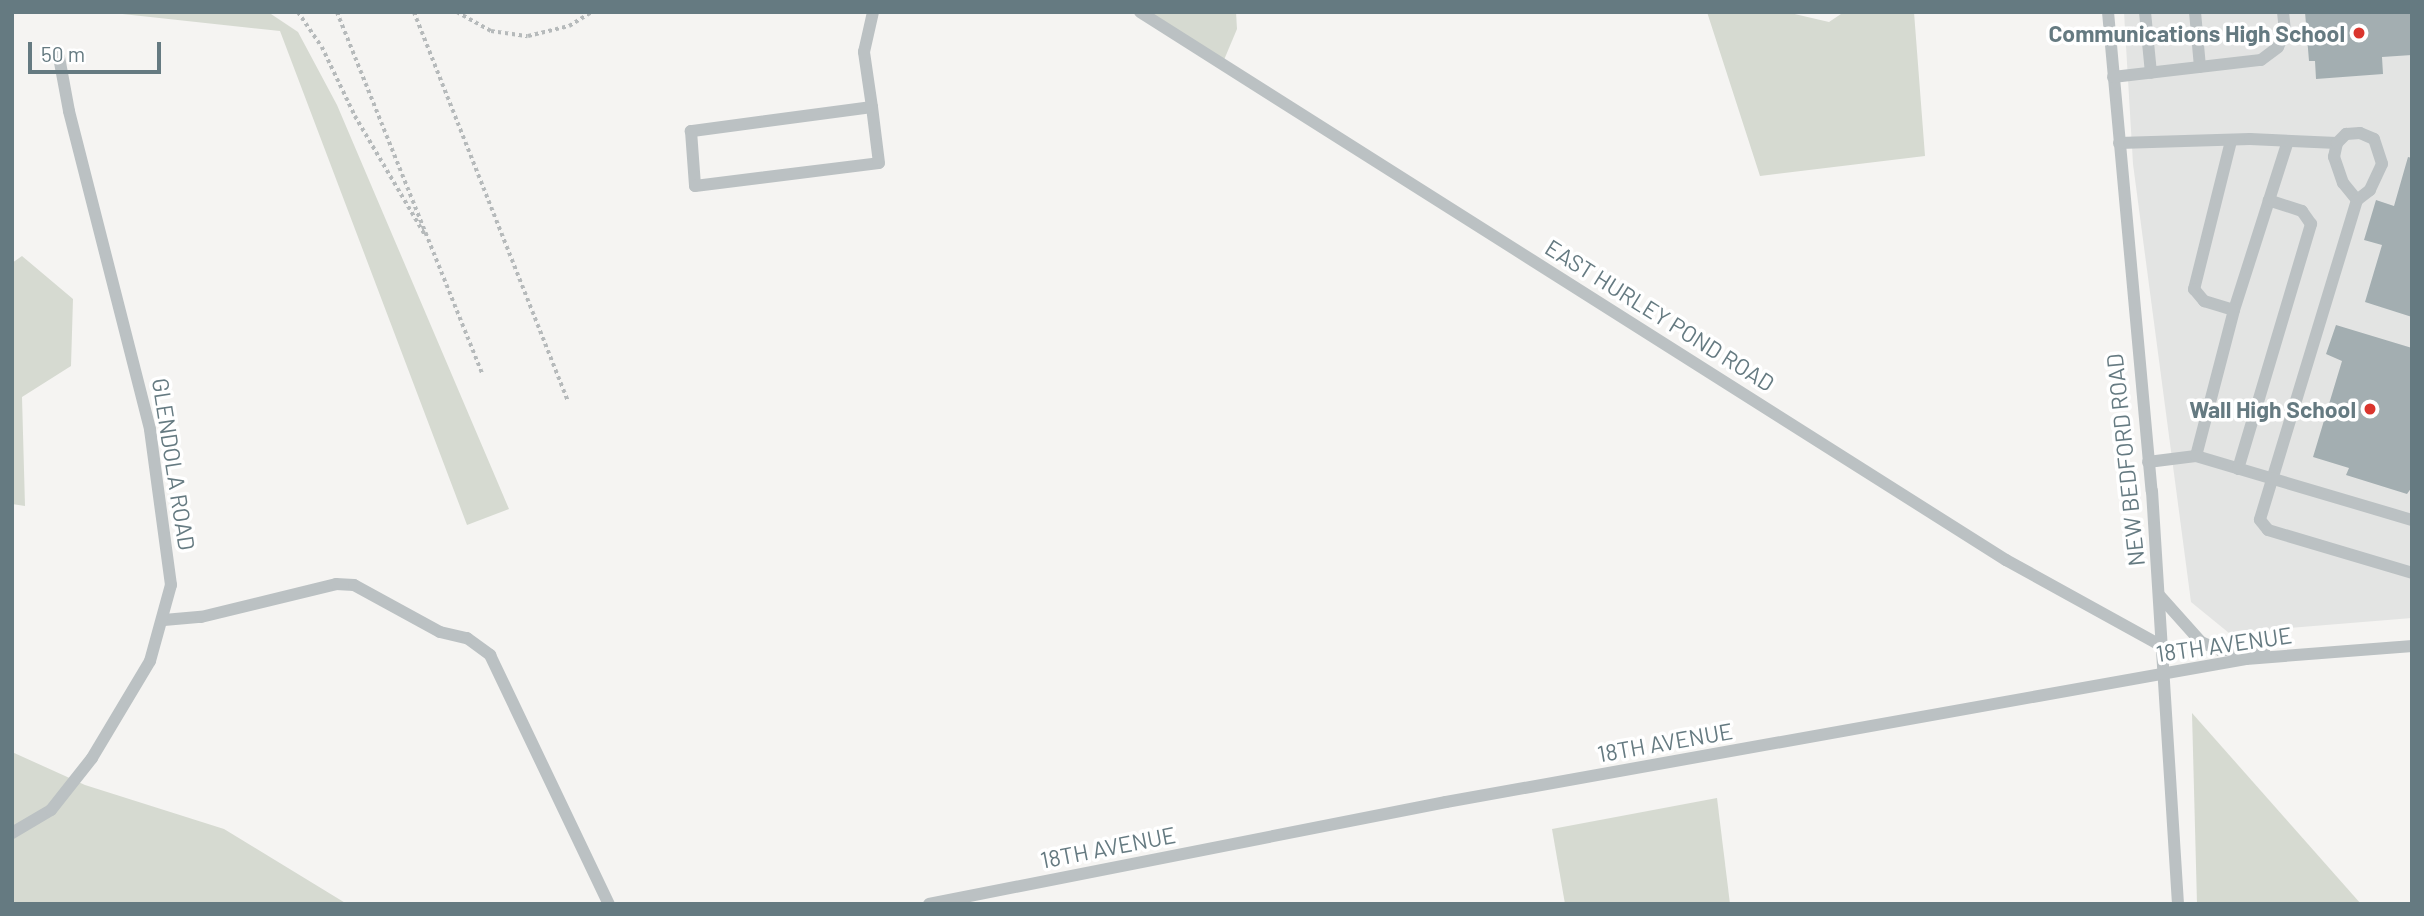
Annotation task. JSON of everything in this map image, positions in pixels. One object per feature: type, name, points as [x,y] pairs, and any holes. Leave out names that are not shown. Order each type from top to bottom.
[{"type":"street","points":[[872,107],[691,131],[695,186],[879,163],[872,107],[864,52],[873,12]]},
{"type":"street","name":"EAST HURLEY POND ROAD","points":[[1140,12],[2006,560],[2162,646]]},
{"type":"street","name":"NEW BEDFORD ROAD","points":[[2108,12],[2159,596],[2161,674],[2178,904]]},
{"type":"street","points":[[2145,12],[2151,73]]},
{"type":"street","points":[[2195,12],[2200,67]]},
{"type":"street","points":[[2113,77],[2261,60],[2278,47],[2285,31],[2283,12]]},
{"type":"street","name":"GLENDOLA ROAD","points":[[12,833],[51,810],[92,758],[150,661],[164,620],[171,586],[168,545],[150,429],[69,111],[59,57]]},
{"type":"street","points":[[2357,200],[2338,172],[2334,157],[2337,143],[2346,134],[2360,133],[2374,139],[2381,150],[2382,164],[2370,190],[2357,200],[2260,514],[2268,530],[2412,573]]},
{"type":"street","points":[[2231,141],[2194,289],[2204,301],[2234,310]]},
{"type":"street","points":[[2196,456],[2234,310],[2288,141]]},
{"type":"street","points":[[2119,143],[2337,143]]},
{"type":"street","points":[[2238,469],[2311,224],[2302,211],[2269,200]]},
{"type":"street","points":[[2148,463],[2196,456],[2412,520]]},
{"type":"street","points":[[164,620],[201,617],[336,584],[354,585],[440,632],[467,638],[490,655],[609,904]]},
{"type":"street","points":[[2159,596],[2189,633],[2220,650],[2324,652]]},
{"type":"street","name":"18TH AVENUE","points":[[929,904],[1446,802],[2161,674],[2409,643]]},
{"type":"path","points":[[298,12],[432,247]]},
{"type":"path","points":[[337,12],[483,375]]},
{"type":"path","points":[[414,12],[568,401]]},
{"type":"path","points":[[457,12],[491,31],[528,36],[569,26],[591,12]]},
{"type":"shaded area","points":[[104,12],[268,12],[298,32],[337,105],[509,509],[467,525],[280,31]]},
{"type":"shaded area","points":[[1134,12],[1236,12],[1237,29],[1221,67]]},
{"type":"shaded area","points":[[1707,12],[1786,12],[1829,22],[1844,12],[1914,12],[1925,156],[1760,176]]},
{"type":"shaded area","points":[[2124,12],[2412,12],[2412,618],[2229,633],[2191,602],[2133,164]]},
{"type":"shaded area","points":[[22,256],[73,299],[71,366],[22,397],[25,506],[12,504],[12,263]]},
{"type":"shaded area","points":[[2192,713],[2361,904],[2197,904]]},
{"type":"shaded area","points":[[12,752],[85,785],[224,829],[347,904],[12,903]]},
{"type":"shaded area","points":[[1717,798],[1730,904],[1565,904],[1552,829]]},
{"type":"building","name":"Communications High School","points":[[2305,12],[2412,12],[2412,55],[2382,57],[2383,74],[2316,79],[2315,61],[2309,61]]},
{"type":"building","points":[[2408,157],[2412,158],[2412,317],[2365,302],[2382,245],[2364,240],[2376,200],[2394,206]]},
{"type":"building","name":"Wall High School","points":[[2336,325],[2412,348],[2412,487],[2407,494],[2346,475],[2349,468],[2313,457],[2342,361],[2326,354]]},
{"type":"place","name":"Communications High School","points":[[2359,33]]},
{"type":"place","name":"Wall High School","points":[[2370,409]]}]
